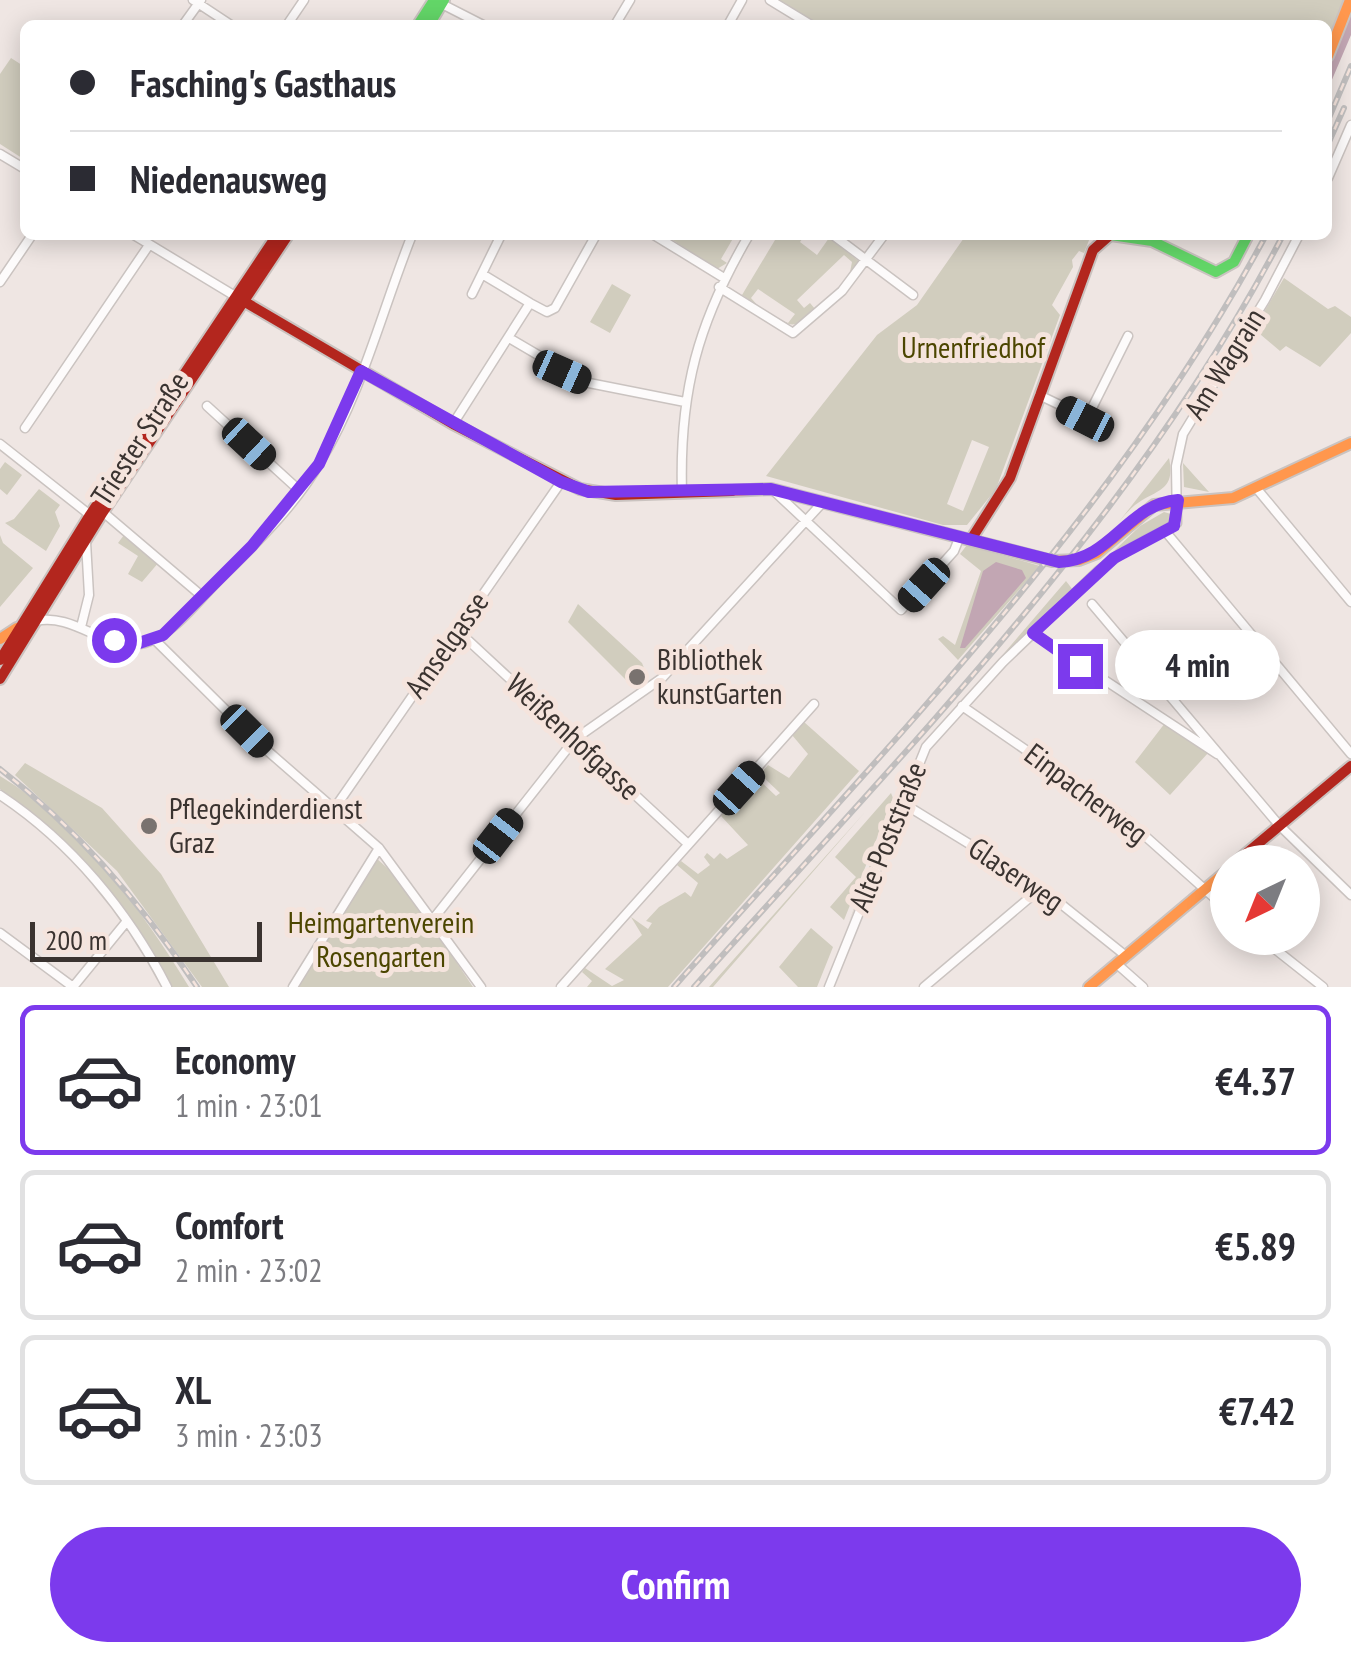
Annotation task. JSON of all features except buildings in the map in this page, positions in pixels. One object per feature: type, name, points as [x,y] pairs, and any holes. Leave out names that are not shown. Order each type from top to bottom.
[{"type":"main road","points":[[1332,46],[1350,0]]},
{"type":"main road","name":"Triester Straße","points":[[0,639],[30,625],[274,240]]},
{"type":"main road","name":"Triester Straße","points":[[30,625],[90,516],[239,298],[284,240]]},
{"type":"main road","points":[[966,537],[1008,484],[1093,250],[1105,240]]},
{"type":"main road","points":[[1140,240],[1216,272],[1234,262],[1245,240]]},
{"type":"main road","points":[[239,298],[561,482],[599,494],[771,489],[1044,559],[1080,560],[1103,550],[1142,511],[1178,500],[1228,500],[1351,443]]},
{"type":"main road","points":[[0,660],[30,625]]},
{"type":"main road","points":[[0,678],[30,625]]},
{"type":"main road","points":[[1257,845],[1351,766]]},
{"type":"main road","points":[[1090,987],[1210,885]]},
{"type":"street","points":[[770,0],[803,20]]},
{"type":"street","points":[[197,1],[224,20]]},
{"type":"street","points":[[439,8],[470,20]]},
{"type":"street","points":[[1332,169],[1351,125]]},
{"type":"street","points":[[0,282],[29,240]]},
{"type":"street","points":[[26,428],[148,240],[239,298]]},
{"type":"street","points":[[30,625],[55,618],[128,645],[155,640],[204,597],[300,491],[335,435],[410,240]]},
{"type":"street","points":[[472,294],[499,240]]},
{"type":"street","points":[[482,274],[547,312],[555,308],[593,240]]},
{"type":"street","points":[[661,240],[793,333],[832,302],[881,240]]},
{"type":"street","points":[[682,493],[685,402],[697,344],[722,282],[746,240]]},
{"type":"street","points":[[839,240],[913,296]]},
{"type":"street","name":"Am Wagrain","points":[[1178,500],[1177,458],[1183,434],[1265,300],[1296,240]]},
{"type":"street","points":[[454,424],[530,303]]},
{"type":"street","points":[[1039,395],[1087,418],[1128,336]]},
{"type":"street","points":[[509,338],[584,382],[685,402]]},
{"type":"street","points":[[207,406],[300,491]]},
{"type":"street","points":[[0,444],[90,516]]},
{"type":"street","name":"Amselgasse","points":[[334,809],[561,482]]},
{"type":"street","points":[[771,489],[902,610],[966,537]]},
{"type":"street","points":[[1257,489],[1351,602]]},
{"type":"street","points":[[1178,500],[1177,523],[1165,531],[1351,754]]},
{"type":"street","points":[[434,918],[575,740],[662,678],[823,502]]},
{"type":"street","points":[[103,512],[204,597]]},
{"type":"street","name":"Alte Poststraße","points":[[829,987],[926,747],[1033,633],[1114,558],[1165,531]]},
{"type":"street","points":[[82,627],[89,595],[86,540]]},
{"type":"street","points":[[1092,604],[1280,826],[1351,896]]},
{"type":"street","name":"Weißenhofgasse","points":[[457,630],[688,844]]},
{"type":"street","points":[[1033,633],[1225,760]]},
{"type":"street","points":[[155,640],[379,848],[481,987]]},
{"type":"street","points":[[562,987],[814,704]]},
{"type":"street","name":"Einpacherweg","points":[[962,706],[1076,781],[1210,895]]},
{"type":"street","points":[[0,794],[55,837],[127,921],[166,987]]},
{"type":"street","name":"Glaserweg","points":[[901,802],[1042,888],[1122,960],[1143,987]]},
{"type":"street","points":[[293,987],[379,848]]},
{"type":"street","points":[[924,987],[1042,888]]},
{"type":"street","points":[[0,933],[73,987],[127,921]]},
{"type":"street","points":[[1283,955],[1323,987]]},
{"type":"green space","points":[[779,0],[1345,0],[1332,36],[1332,20],[811,20]]},
{"type":"green space","points":[[11,58],[20,64],[20,157],[0,144],[0,74]]},
{"type":"green space","points":[[673,240],[732,240],[721,259],[727,263],[717,269]]},
{"type":"green space","points":[[775,240],[801,240],[817,255],[832,240],[860,262],[850,272],[852,262],[844,255],[797,300],[804,308],[810,303],[815,309],[794,324],[785,323],[779,319],[788,323],[795,314],[758,289],[751,298],[759,307],[742,295]]},
{"type":"green space","name":"Urnenfriedhof","points":[[962,240],[1089,240],[1084,253],[1079,251],[1072,260],[1073,267],[1052,305],[1060,315],[996,489],[967,525],[943,525],[766,476],[877,335],[917,305]],"holes":[[[972,440],[989,447],[963,511],[947,504]]]},
{"type":"green space","points":[[1284,278],[1328,309],[1335,306],[1351,317],[1351,333],[1320,367],[1286,346],[1280,351],[1254,329]]},
{"type":"green space","points":[[612,284],[631,295],[610,333],[590,322]]},
{"type":"green space","points":[[1169,458],[1167,484],[1131,509],[1107,537]]},
{"type":"green space","points":[[5,462],[22,475],[7,495],[0,489],[0,469]]},
{"type":"green space","points":[[1183,463],[1209,492],[1184,487]]},
{"type":"green space","points":[[39,489],[60,505],[55,512],[60,526],[46,551],[5,523],[14,519]]},
{"type":"green space","points":[[1164,512],[1171,514],[1170,524],[1123,548],[1088,576],[1140,526]]},
{"type":"green space","points":[[0,535],[3,543],[33,568],[0,607]]},
{"type":"green space","points":[[124,535],[159,562],[142,582],[128,574],[138,556],[118,543]]},
{"type":"green space","points":[[967,545],[1040,566],[958,660],[938,639],[943,636],[955,645],[981,571],[960,554]]},
{"type":"green space","points":[[1066,581],[1073,590],[993,666]]},
{"type":"green space","points":[[578,604],[642,663],[648,678],[633,687],[568,622]]},
{"type":"green space","points":[[804,722],[859,771],[668,987],[587,987],[592,981],[582,972],[585,968],[612,986],[624,980],[605,969],[642,935],[631,917],[648,929],[652,923],[646,921],[659,907],[685,892],[691,897],[698,883],[677,865],[681,861],[698,874],[710,865],[704,857],[707,853],[714,859],[720,853],[727,859],[748,845],[721,816],[755,776],[776,796],[780,793],[760,774],[768,765],[789,778],[808,754],[792,735]]},
{"type":"green space","points":[[1165,723],[1208,753],[1170,795],[1135,762]]},
{"type":"green space","points":[[25,763],[102,808],[161,874],[229,987],[202,987],[117,871],[15,775]]},
{"type":"green space","points":[[0,776],[29,795],[82,843],[151,928],[189,987],[172,987],[118,904],[74,855],[0,789]]},
{"type":"green space","points":[[891,793],[893,798],[844,920],[830,907],[856,877],[835,857]]},
{"type":"green space","points":[[899,797],[849,922],[894,799]]},
{"type":"green space","points":[[865,812],[713,987],[709,987]]},
{"type":"green space","name":"Heimgartenverein Rosengarten","points":[[376,858],[393,873],[429,922],[426,927],[433,927],[473,987],[297,987]]},
{"type":"green space","points":[[811,928],[833,947],[817,987],[798,987],[779,967]]},
{"type":"shaded area","points":[[1351,10],[1351,35],[1332,80],[1332,59]]},
{"type":"shaded area","points":[[996,562],[1022,570],[1026,578],[965,648],[960,648],[983,571]]},
{"type":"railway","points":[[1332,111],[1351,66]]},
{"type":"railway","points":[[1332,135],[1344,108]]},
{"type":"railway","points":[[674,987],[914,718],[1068,534],[1139,439],[1206,339],[1263,240]]},
{"type":"railway","points":[[694,987],[934,720],[1087,535],[1158,439],[1224,339],[1280,240]]},
{"type":"railway","points":[[0,769],[56,817],[108,870],[197,987]]},
{"type":"traffic: fast","points":[[421,20],[434,0]]},
{"type":"traffic: fast","points":[[432,20],[444,0]]},
{"type":"traffic: fast","points":[[1145,240],[1216,272],[1234,262],[1245,240]]},
{"type":"traffic: slow","points":[[1332,46],[1350,0]]},
{"type":"traffic: slow","points":[[732,491],[771,489],[1052,561],[1079,560],[1097,553],[1154,505],[1233,498],[1351,443]]},
{"type":"traffic: slow","points":[[0,639],[17,628]]},
{"type":"traffic: slow","points":[[1089,987],[1210,885]]},
{"type":"traffic: jam","points":[[0,660],[90,515],[274,240]]},
{"type":"traffic: jam","points":[[0,679],[103,512],[285,240]]},
{"type":"traffic: jam","points":[[972,538],[1010,478],[1093,250],[1104,240]]},
{"type":"traffic: jam","points":[[240,299],[453,424],[580,489],[616,495],[732,491]]},
{"type":"traffic: jam","points":[[1256,845],[1351,766]]},
{"type":"place","name":"Bibliothek kunstGarten","points":[[637,677]]},
{"type":"place","name":"Pflegekinderdienst Graz","points":[[149,826]]},
{"type":"route","points":[[114,640],[133,645],[163,635],[252,546],[319,464],[361,371],[561,482],[599,494],[771,489],[1059,562],[1097,553],[1142,511],[1159,502],[1178,500],[1179,514],[1174,526],[1114,558],[1033,633],[1080,666]]}]
